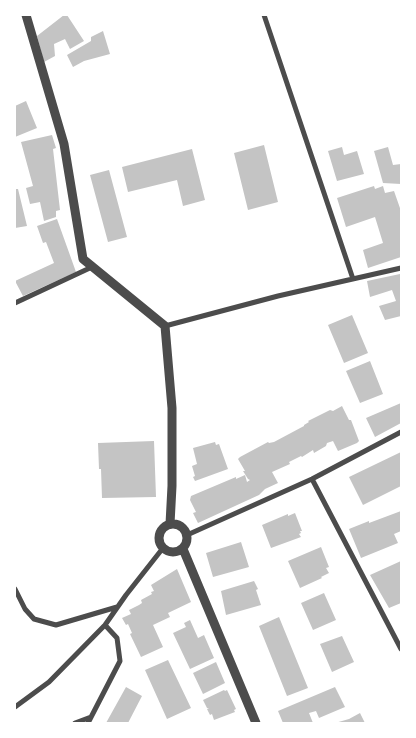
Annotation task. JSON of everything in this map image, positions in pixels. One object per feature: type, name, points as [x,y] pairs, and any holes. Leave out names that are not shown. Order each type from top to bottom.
[{"type":"street","points":[[26,15],[64,144],[83,259],[165,326],[172,408],[170,524]]},
{"type":"street","points":[[264,15],[353,278]]},
{"type":"street","points":[[15,303],[93,267]]},
{"type":"street","points":[[165,326],[278,296],[401,268]]},
{"type":"street","points":[[187,535],[312,479],[401,432]]},
{"type":"street","points":[[312,479],[401,649]]},
{"type":"street","points":[[170,524],[179,525],[187,535],[187,543],[183,549],[175,553],[163,548],[159,541],[160,532],[170,524]]},
{"type":"street","points":[[15,707],[49,682],[105,625],[163,548]]},
{"type":"street","points":[[183,549],[256,723]]},
{"type":"street","points":[[15,589],[25,609],[34,618],[56,625],[118,607]]},
{"type":"street","points":[[88,723],[120,661],[117,638],[105,625]]},
{"type":"street","points":[[75,723],[92,717]]},
{"type":"building","points":[[64,15],[67,15],[84,41],[70,49],[65,39],[54,44],[55,56],[44,62],[37,36]]},
{"type":"building","points":[[103,31],[110,54],[84,61],[73,67],[67,55],[91,41],[91,37]]},
{"type":"building","points":[[26,101],[37,128],[15,137],[15,106]]},
{"type":"building","points":[[52,135],[56,148],[53,149],[60,210],[56,211],[56,217],[44,221],[40,202],[30,204],[26,188],[33,186],[21,142]]},
{"type":"building","points":[[264,145],[278,202],[248,210],[234,153]]},
{"type":"building","points":[[342,147],[344,155],[357,151],[364,174],[337,181],[328,151]]},
{"type":"building","points":[[388,147],[393,165],[401,164],[401,184],[383,183],[374,151]]},
{"type":"building","points":[[192,149],[205,200],[183,206],[177,180],[128,192],[122,167]]},
{"type":"building","points":[[109,170],[127,237],[108,242],[90,175]]},
{"type":"building","points":[[374,186],[375,189],[383,186],[385,193],[394,191],[401,211],[401,257],[368,268],[363,250],[383,243],[375,217],[346,227],[337,198]]},
{"type":"building","points":[[15,189],[18,189],[27,226],[15,228]]},
{"type":"building","points":[[57,219],[76,272],[23,296],[15,281],[54,263],[46,242],[43,243],[37,226]]},
{"type":"building","points":[[400,274],[401,316],[385,320],[379,306],[396,301],[392,290],[370,297],[367,281]]},
{"type":"building","points":[[352,315],[368,353],[344,363],[328,325]]},
{"type":"building","points":[[370,361],[383,394],[360,403],[346,371]]},
{"type":"building","points":[[401,403],[401,423],[375,437],[366,418]]},
{"type":"building","points":[[342,406],[349,420],[351,420],[359,441],[357,443],[338,451],[333,441],[327,443],[326,446],[314,453],[313,450],[289,462],[290,464],[272,472],[278,483],[265,489],[259,495],[198,523],[193,513],[196,512],[190,500],[191,496],[236,477],[236,479],[245,475],[247,482],[250,480],[243,471],[245,471],[238,459],[240,457],[268,442],[274,442],[330,410],[333,411]]},
{"type":"building","points":[[154,441],[156,497],[102,498],[98,443]]},
{"type":"building","points":[[215,442],[216,445],[219,444],[228,469],[195,481],[192,466],[197,464],[193,448]]},
{"type":"building","points":[[401,452],[401,486],[363,505],[349,477]]},
{"type":"building","points":[[401,511],[401,531],[394,534],[398,543],[361,558],[349,529]]},
{"type":"building","points":[[295,513],[302,531],[299,534],[301,537],[271,548],[262,525]]},
{"type":"building","points":[[241,542],[249,567],[213,577],[206,553]]},
{"type":"building","points":[[321,547],[329,567],[326,568],[329,573],[300,588],[288,561]]},
{"type":"building","points":[[401,561],[401,603],[389,608],[370,575]]},
{"type":"building","points":[[177,569],[191,602],[168,613],[170,617],[153,625],[163,647],[141,657],[130,634],[132,633],[128,624],[126,625],[122,618],[131,614],[129,610],[142,603],[141,600],[152,594],[151,592],[154,591],[151,585]]},
{"type":"building","points":[[254,581],[258,589],[256,590],[261,605],[226,615],[221,591]]},
{"type":"building","points":[[324,593],[336,620],[313,630],[301,603]]},
{"type":"building","points":[[279,617],[308,688],[287,696],[259,626]]},
{"type":"building","points":[[190,620],[198,638],[204,635],[214,658],[190,669],[173,633],[186,627],[184,623]]},
{"type":"building","points":[[342,636],[354,662],[332,672],[320,644]]},
{"type":"building","points":[[168,660],[191,708],[167,719],[145,670]]},
{"type":"building","points":[[216,662],[225,683],[203,694],[193,673]]},
{"type":"building","points":[[126,687],[142,696],[128,723],[106,723]]},
{"type":"building","points":[[335,687],[345,707],[319,718],[316,711],[309,713],[313,723],[283,723],[278,711]]},
{"type":"building","points":[[227,690],[236,709],[234,710],[235,712],[214,720],[203,700]]},
{"type":"building","points":[[360,713],[365,723],[335,723],[349,719]]}]
